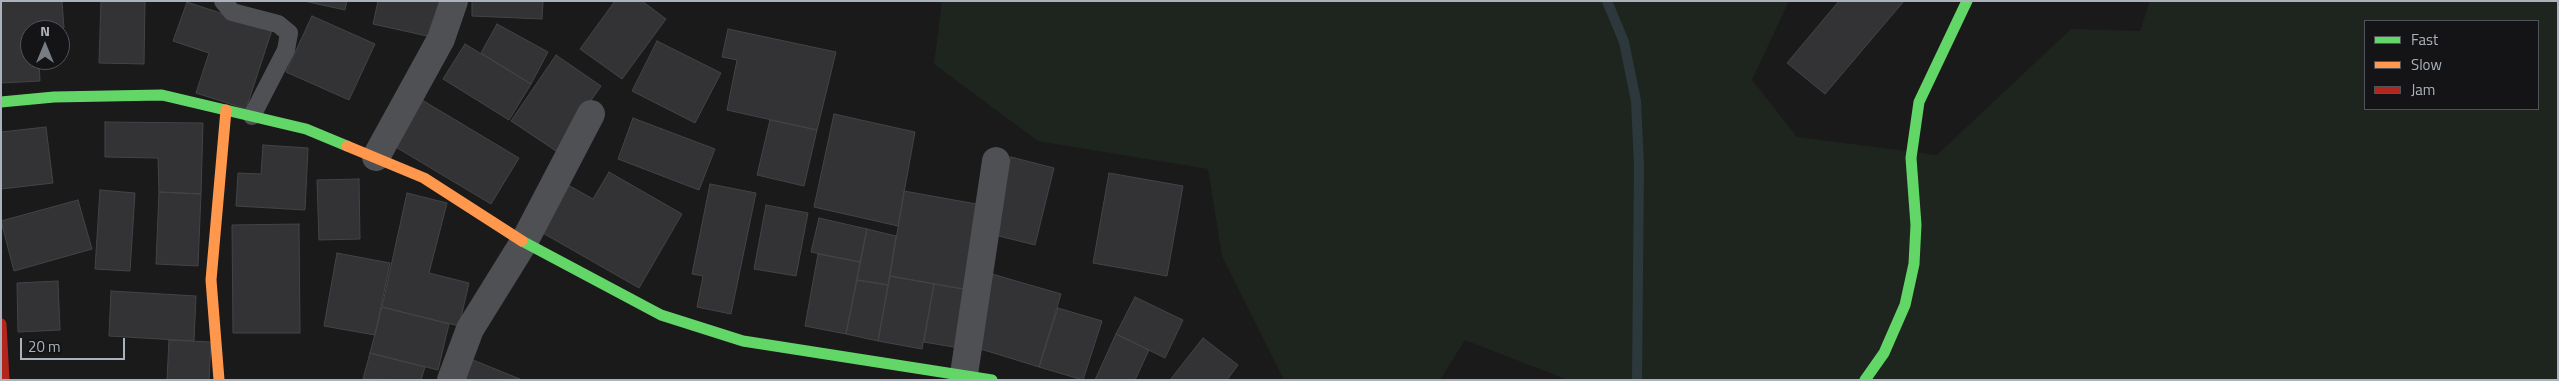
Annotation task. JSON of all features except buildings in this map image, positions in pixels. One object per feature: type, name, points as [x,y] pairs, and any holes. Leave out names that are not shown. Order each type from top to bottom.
[{"type":"street","points":[[376,157],[441,39],[454,1]]},
{"type":"street","points":[[1865,380],[1884,353],[1905,305],[1914,264],[1916,225],[1911,158],[1919,102],[1967,1]]},
{"type":"street","points":[[1,102],[54,97],[162,95],[306,129],[424,178],[524,242],[661,315],[743,341],[964,374],[992,380]]},
{"type":"street","points":[[219,380],[211,280],[226,110]]},
{"type":"street","points":[[451,380],[470,329],[524,242],[592,114]]},
{"type":"street","points":[[964,374],[996,161]]},
{"type":"street","points":[[1,324],[4,380]]},
{"type":"lane","points":[[224,1],[223,3],[232,12],[278,24],[289,33],[286,50],[252,116]]},
{"type":"shaded area","points":[[942,1],[1789,1],[1752,80],[1797,137],[1937,155],[2071,29],[2140,31],[2150,1],[2558,1],[2558,380],[1568,380],[1465,340],[1440,380],[1284,380],[1222,256],[1208,169],[1038,141],[934,64]]},
{"type":"waterway","points":[[1607,1],[1624,42],[1636,101],[1639,166],[1637,380]]},
{"type":"traffic: fast","points":[[1865,380],[1884,353],[1905,305],[1914,264],[1916,225],[1911,158],[1919,102],[1967,1]]},
{"type":"traffic: fast","points":[[1,102],[54,97],[162,95],[306,129],[347,146]]},
{"type":"traffic: fast","points":[[522,241],[661,315],[743,341],[992,380]]},
{"type":"traffic: slow","points":[[219,380],[211,280],[226,110]]},
{"type":"traffic: slow","points":[[347,146],[424,178],[522,241]]},
{"type":"traffic: jam","points":[[1,324],[4,380]]}]
